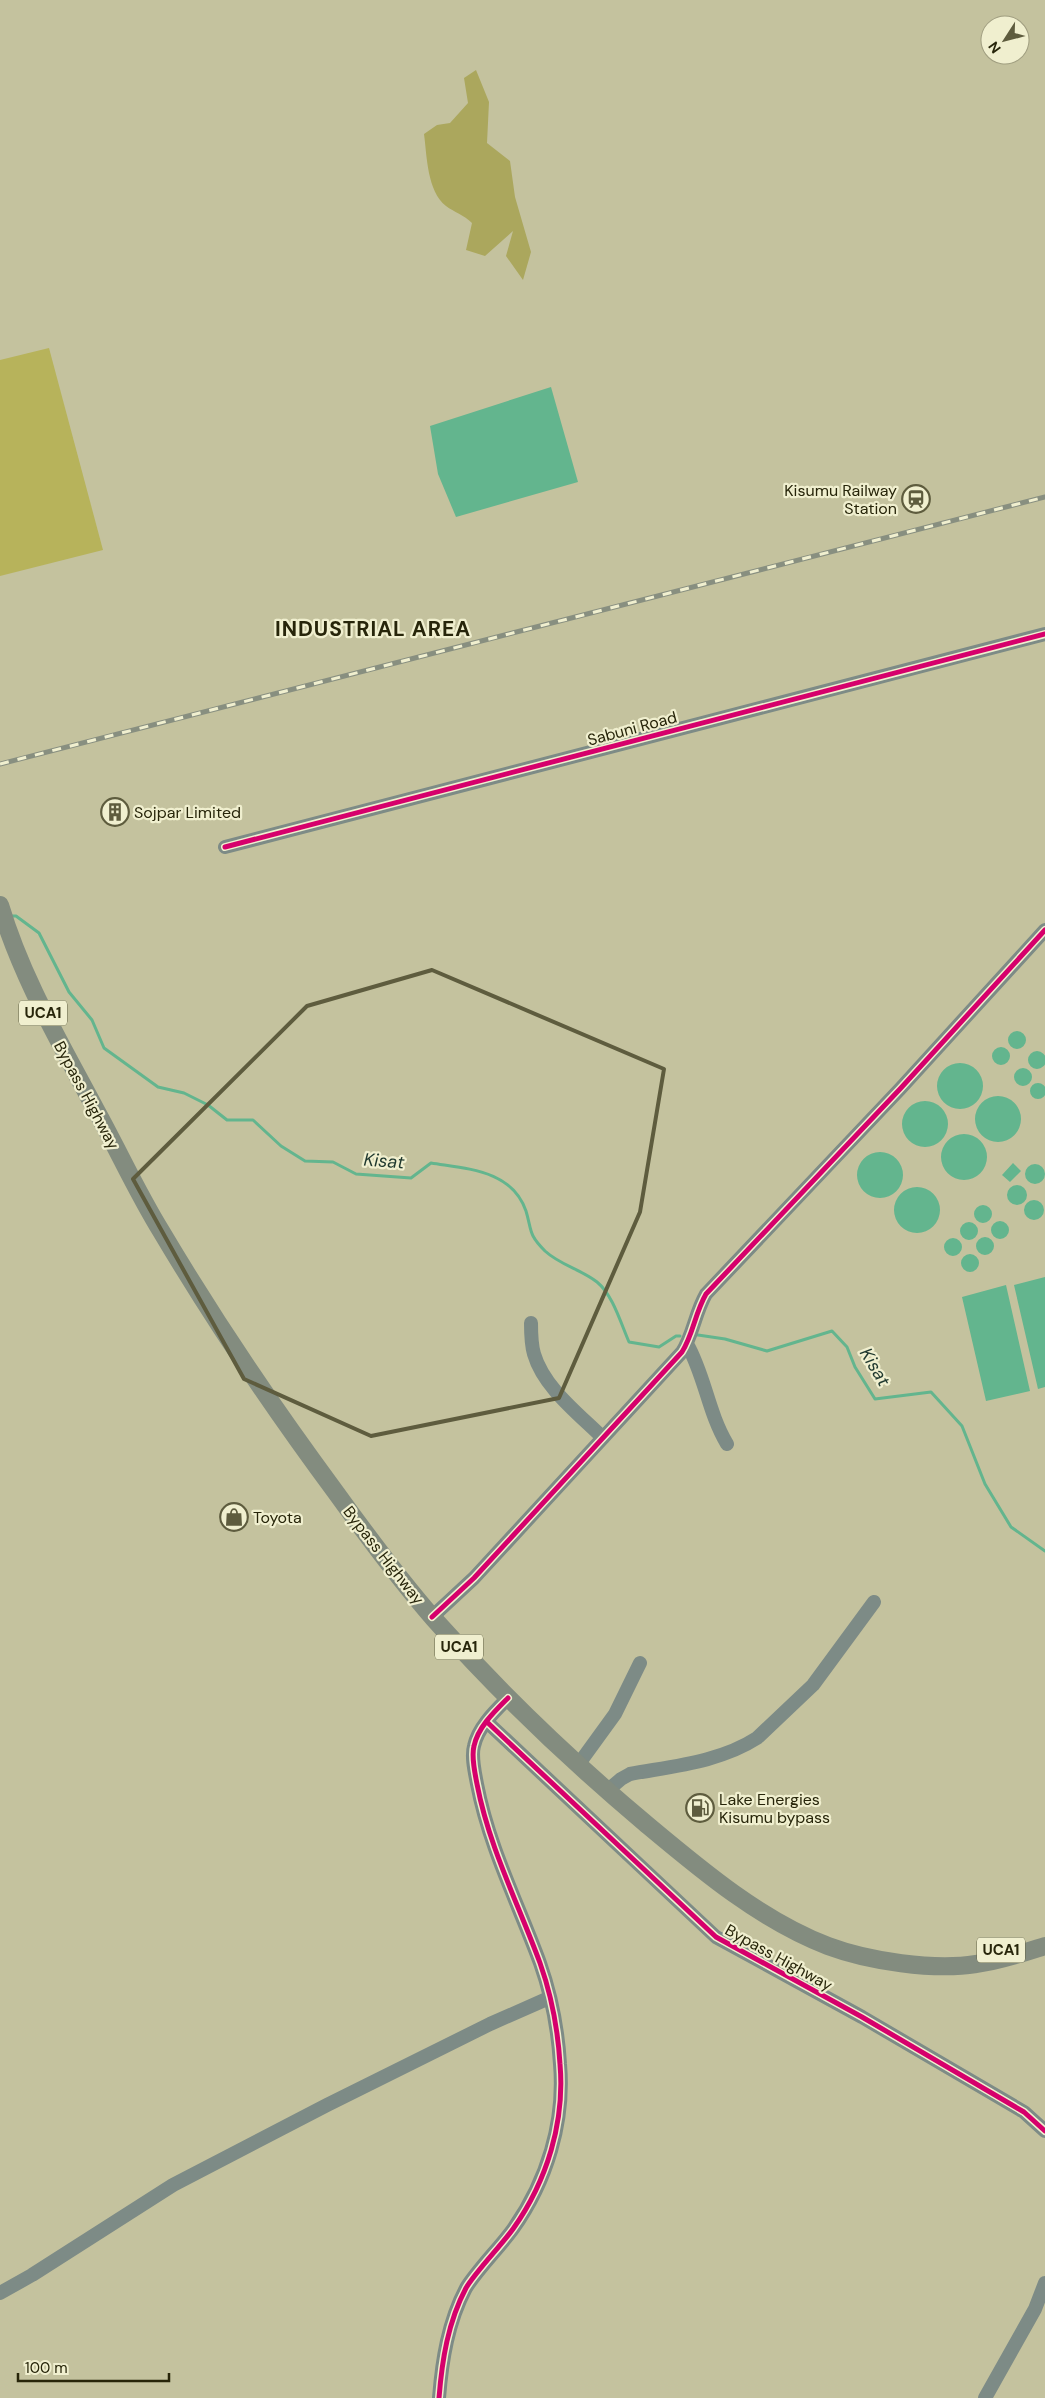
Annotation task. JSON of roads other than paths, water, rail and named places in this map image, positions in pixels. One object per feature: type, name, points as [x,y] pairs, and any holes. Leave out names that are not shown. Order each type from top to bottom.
[{"type":"main road","name":"Bypass Highway","points":[[0,905],[10,938],[36,999],[129,1175],[165,1238],[282,1421],[377,1551],[432,1617],[508,1698],[606,1791],[704,1871],[761,1911],[793,1930],[859,1956],[925,1964],[957,1962]]},
{"type":"main road","name":"Bypass Highway","points":[[0,942],[27,1006],[48,1047],[110,1151],[129,1175]]},
{"type":"main road","name":"UCA1","points":[[957,1962],[1045,1937]]},
{"type":"main road","name":"UCA1","points":[[957,1962],[999,1960],[1045,1946]]},
{"type":"street","name":"Sabuni Road","points":[[225,847],[1045,634]]},
{"type":"street","points":[[432,1617],[474,1578],[666,1370],[687,1344],[698,1308],[706,1294],[900,1089],[1045,930]]},
{"type":"street","points":[[531,1323],[534,1356],[545,1376],[561,1397],[603,1438]]},
{"type":"street","points":[[687,1344],[703,1378],[712,1415],[727,1444]]},
{"type":"street","points":[[606,1791],[621,1778],[630,1774],[701,1761],[757,1738],[812,1685],[874,1602]]},
{"type":"street","points":[[578,1765],[616,1714],[640,1663]]},
{"type":"street","points":[[439,2398],[446,2340],[456,2310],[468,2286],[514,2228],[530,2201],[552,2151],[560,2104],[560,2064],[549,1998],[541,1965],[500,1865],[483,1815],[473,1749],[477,1734],[508,1698]]},
{"type":"street","name":"Bypass Highway","points":[[486,1722],[716,1938],[862,2017],[1024,2112],[1045,2131]]},
{"type":"street","points":[[0,2292],[181,2180],[490,2024],[549,1998]]},
{"type":"street","points":[[985,2398],[1035,2309],[1045,2283]]},
{"type":"waterway","name":"Kisat","points":[[10,916],[16,916],[39,933],[69,992],[92,1020],[104,1048],[158,1087],[184,1093],[208,1105],[227,1120],[253,1120],[281,1146],[305,1161],[333,1162],[356,1174],[411,1178],[431,1163],[474,1170],[500,1179],[519,1197],[526,1211],[533,1236],[545,1251],[557,1260],[597,1282],[608,1294],[629,1342],[659,1347],[676,1336],[680,1336]]},
{"type":"waterway","name":"Kisat","points":[[698,1335],[725,1339],[767,1351],[832,1331],[847,1347],[855,1367],[875,1399],[931,1392],[962,1426],[985,1484],[1011,1527],[1045,1551]]},
{"type":"railway","points":[[0,764],[1045,497]]},
{"type":"place","name":"Kisumu Railway Station","points":[[916,499]]},
{"type":"place","name":"Sojpar Limited","points":[[115,812]]},
{"type":"place","name":"Toyota","points":[[234,1517]]},
{"type":"place","name":"Lake Energies Kisumu bypass","points":[[700,1808]]},
{"type":"district","name":"INDUSTRIAL AREA","points":[[373,629]]}]
